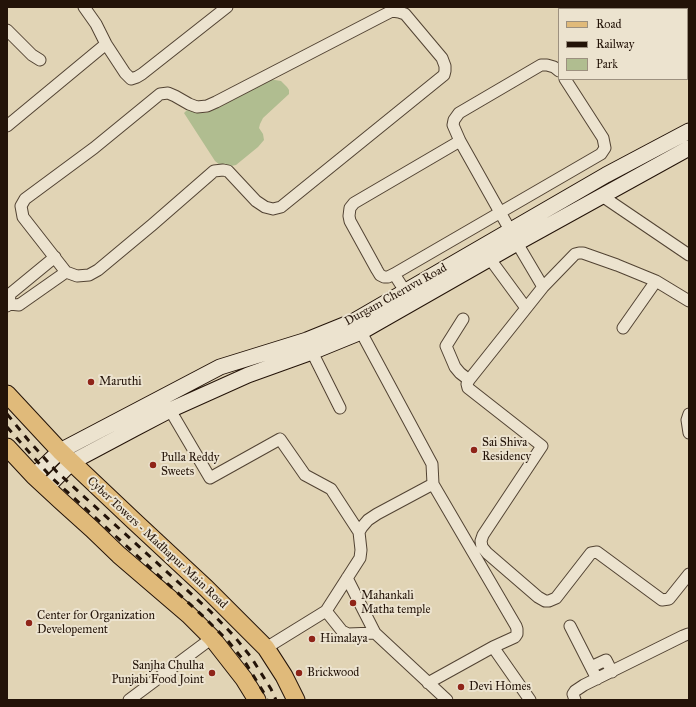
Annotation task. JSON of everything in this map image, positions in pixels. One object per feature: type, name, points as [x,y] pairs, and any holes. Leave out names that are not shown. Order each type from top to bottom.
[{"type":"main road","name":"Durgam Cheruvu Road","points":[[66,457],[220,367],[357,326],[405,291],[581,189],[689,131]]},
{"type":"main road","name":"Durgam Cheruvu Road","points":[[66,457],[248,375],[312,352],[357,326],[490,259],[689,148]]},
{"type":"main road","points":[[581,189],[596,199]]},
{"type":"main road","name":"Cyber Towers - Madhapur Main Road","points":[[7,394],[66,457],[206,588],[266,648],[284,676],[296,700]]},
{"type":"main road","points":[[10,455],[119,555],[189,615],[212,638],[244,679],[257,700]]},
{"type":"main road","points":[[40,482],[66,457]]},
{"type":"street","points":[[84,7],[96,24],[106,44],[124,73],[131,79],[142,74],[226,7]]},
{"type":"street","points":[[392,11],[405,14],[442,58],[445,66],[444,74],[281,207],[266,207],[256,201],[228,171],[218,170],[210,173],[152,225],[98,270],[89,275],[77,276],[66,272],[55,257],[23,217],[21,206],[25,199],[94,148],[160,94],[168,93],[197,107],[207,106],[392,11]]},
{"type":"street","points":[[7,30],[32,56],[40,60]]},
{"type":"street","points":[[7,126],[106,44]]},
{"type":"street","points":[[510,230],[460,141],[453,125],[454,120],[460,113],[541,65],[554,67],[558,70]]},
{"type":"street","points":[[460,141],[354,204],[350,208],[350,221],[380,275],[388,277],[394,274],[601,154],[604,148],[603,138],[566,80]]},
{"type":"street","points":[[596,199],[689,255]]},
{"type":"street","points":[[517,243],[543,287]]},
{"type":"street","points":[[689,301],[656,281],[583,253],[575,254],[543,287],[467,384],[468,388],[542,446],[483,535],[481,541],[482,547],[487,553],[538,597],[550,601],[556,598],[591,553],[597,552],[662,600],[669,599],[689,574]]},
{"type":"street","points":[[55,257],[10,294],[8,305],[19,305],[66,272]]},
{"type":"street","points":[[490,259],[526,308]]},
{"type":"street","points":[[394,274],[405,291]]},
{"type":"street","points":[[623,328],[656,281]]},
{"type":"street","points":[[463,319],[446,346],[455,367],[469,380]]},
{"type":"street","points":[[357,326],[432,464],[433,484],[516,626],[518,634],[515,637],[493,647],[428,683]]},
{"type":"street","points":[[312,352],[340,408]]},
{"type":"street","points":[[170,410],[210,478],[280,439],[305,475],[331,490],[359,532],[361,550],[360,558],[326,611],[266,648]]},
{"type":"street","points":[[689,414],[687,420],[689,433]]},
{"type":"street","points":[[359,532],[376,514],[433,484]]},
{"type":"street","points":[[348,578],[375,633],[447,700]]},
{"type":"street","points":[[326,611],[342,631],[348,634],[375,633]]},
{"type":"street","points":[[568,628],[591,667],[594,680],[568,628]]},
{"type":"street","points":[[576,700],[573,694],[575,691],[594,680],[689,634]]},
{"type":"street","points":[[129,700],[212,638]]},
{"type":"street","points":[[493,647],[530,700]]},
{"type":"street","points":[[591,667],[606,660],[612,672]]},
{"type":"green space","points":[[269,79],[281,81],[289,90],[289,94],[263,118],[259,128],[263,134],[264,140],[258,147],[236,165],[226,167],[221,166],[215,161],[184,113],[187,110],[206,113],[220,107]]},
{"type":"railway","points":[[7,414],[57,472],[210,611],[234,636],[251,657],[271,689],[276,700]]},
{"type":"railway","points":[[7,427],[51,477],[204,617],[228,641],[245,662],[267,700]]},
{"type":"place","name":"Maruthi","points":[[91,382]]},
{"type":"place","name":"Sai Shiva Residency","points":[[474,450]]},
{"type":"place","name":"Pulla Reddy Sweets","points":[[153,465]]},
{"type":"place","name":"Mahankali Matha temple","points":[[353,603]]},
{"type":"place","name":"Center for Organization Developement","points":[[29,623]]},
{"type":"place","name":"Himalaya","points":[[312,639]]},
{"type":"place","name":"Sanjha Chulha Punjabi Food Joint","points":[[212,673]]},
{"type":"place","name":"Brickwood","points":[[299,673]]},
{"type":"place","name":"Devi Homes","points":[[461,687]]}]
